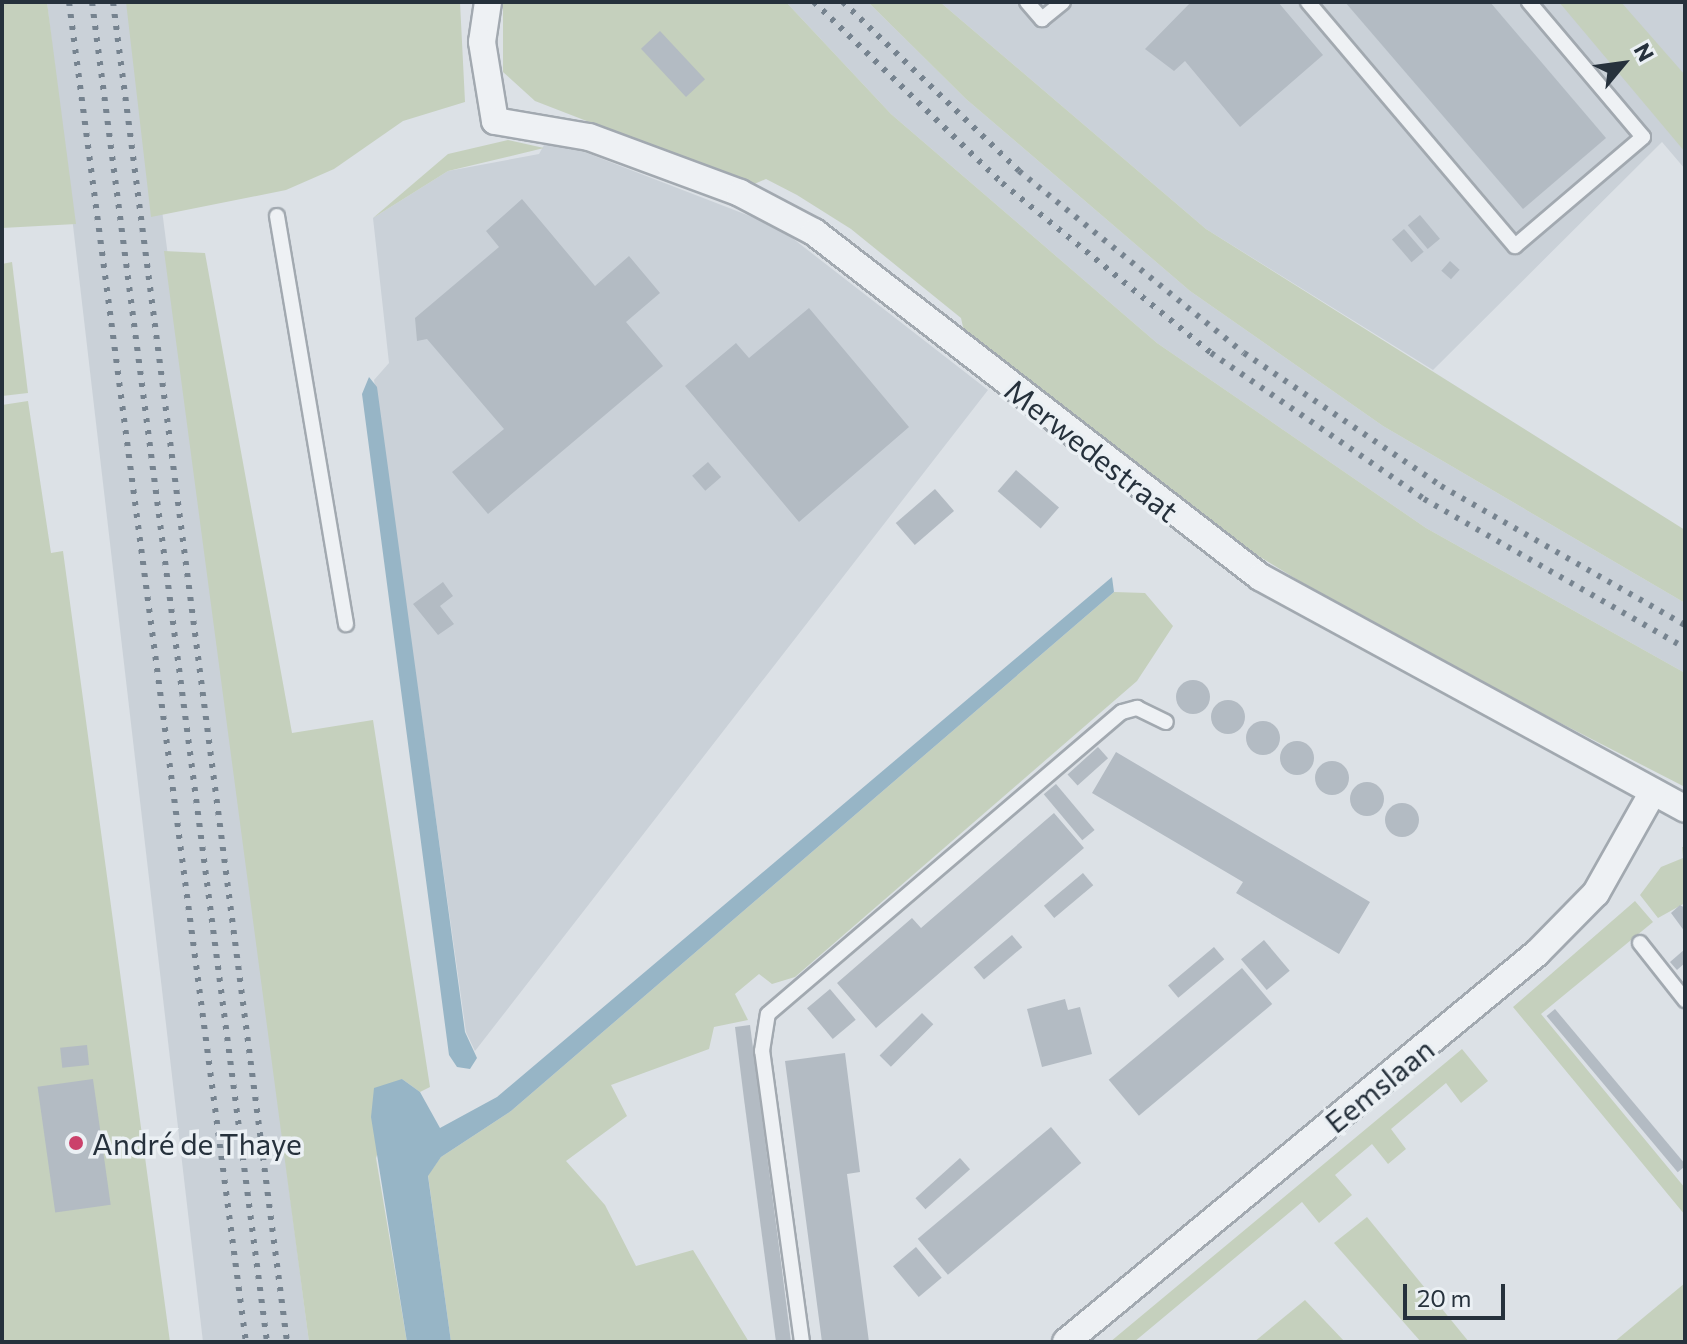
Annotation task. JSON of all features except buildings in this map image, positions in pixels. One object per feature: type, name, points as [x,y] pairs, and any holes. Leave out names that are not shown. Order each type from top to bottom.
[{"type":"street","name":"Merwedestraat","points":[[488,2],[482,42],[495,121],[589,137],[740,193],[814,232],[1260,577],[1685,809]]},
{"type":"street","name":"Eemslaan","points":[[1066,1342],[1537,953],[1596,893],[1653,792]]},
{"type":"lane","points":[[1027,2],[1042,19],[1063,2]]},
{"type":"lane","points":[[1308,2],[1515,246],[1643,137],[1529,2]]},
{"type":"lane","points":[[277,216],[346,624]]},
{"type":"lane","points":[[802,1342],[762,1051],[768,1014],[1122,712],[1137,708],[1166,722]]},
{"type":"lane","points":[[1640,943],[1685,1000]]},
{"type":"shaded area","points":[[47,2],[135,2],[309,1342],[203,1342]]},
{"type":"shaded area","points":[[786,2],[868,2],[966,99],[1190,291],[1383,426],[1685,603],[1685,673],[1426,528],[1157,343],[891,114]]},
{"type":"shaded area","points":[[940,2],[1685,2],[1685,169],[1662,142],[1433,370],[1206,229]]},
{"type":"shaded area","points":[[548,138],[778,227],[988,390],[475,1051],[466,1032],[374,380],[389,363],[373,218],[448,171],[539,154]]},
{"type":"green space","points":[[2,2],[47,2],[76,224],[2,228]]},
{"type":"green space","points":[[126,2],[460,2],[465,102],[403,121],[334,169],[286,190],[151,217]]},
{"type":"green space","points":[[503,2],[786,2],[891,114],[1157,343],[1426,528],[1685,673],[1685,787],[1383,632],[1211,527],[965,336],[961,318],[851,229],[797,195],[766,179],[752,185],[535,101],[503,72]]},
{"type":"green space","points":[[868,2],[940,2],[1206,229],[1685,530],[1685,603],[1383,426],[1190,291],[966,99]]},
{"type":"green space","points":[[1559,2],[1621,2],[1685,75],[1685,152]]},
{"type":"green space","points":[[508,140],[544,148],[448,171],[373,218],[448,154]]},
{"type":"green space","points":[[164,251],[205,253],[292,733],[373,720],[430,1087],[420,1092],[402,1079],[376,1158],[407,1342],[309,1342]]},
{"type":"green space","points":[[12,262],[28,393],[2,396],[2,264]]},
{"type":"green space","points":[[28,401],[51,553],[63,551],[170,1342],[4,1342],[2,405]]},
{"type":"green space","points":[[1114,592],[1145,593],[1173,626],[1137,681],[795,977],[772,984],[759,974],[735,994],[748,1020],[714,1027],[709,1049],[611,1085],[627,1116],[566,1161],[605,1205],[636,1266],[693,1250],[749,1342],[451,1342],[428,1175],[441,1157],[511,1111]]},
{"type":"green space","points":[[1682,847],[1685,847],[1685,903],[1658,918],[1640,895],[1661,867],[1683,858]]},
{"type":"green space","points":[[1635,901],[1653,922],[1541,1014],[1685,1188],[1685,1215],[1513,1007]]},
{"type":"green space","points":[[1462,1049],[1488,1081],[1461,1103],[1446,1083],[1391,1129],[1406,1149],[1388,1164],[1372,1144],[1335,1175],[1352,1195],[1319,1223],[1302,1202],[1134,1342],[1110,1342]]},
{"type":"green space","points":[[1367,1217],[1469,1342],[1421,1342],[1334,1243]]},
{"type":"green space","points":[[1685,1283],[1685,1342],[1614,1342]]},
{"type":"green space","points":[[1305,1300],[1345,1342],[1254,1342]]},
{"type":"water","points":[[369,377],[377,387],[465,1032],[477,1058],[470,1069],[457,1067],[449,1055],[362,394]]},
{"type":"water","points":[[1112,577],[1114,592],[511,1111],[441,1157],[428,1176],[451,1342],[407,1342],[371,1117],[374,1088],[402,1079],[420,1092],[440,1128],[497,1097]]},
{"type":"railway","points":[[69,2],[246,1342]]},
{"type":"railway","points":[[92,2],[267,1342]]},
{"type":"railway","points":[[113,2],[287,1342]]},
{"type":"railway","points":[[814,2],[1002,183],[1211,353],[1424,499],[1685,648]]},
{"type":"railway","points":[[843,2],[1019,171],[1244,353],[1441,486],[1685,625]]},
{"type":"place","name":"André de Thaye","points":[[76,1143]]}]
